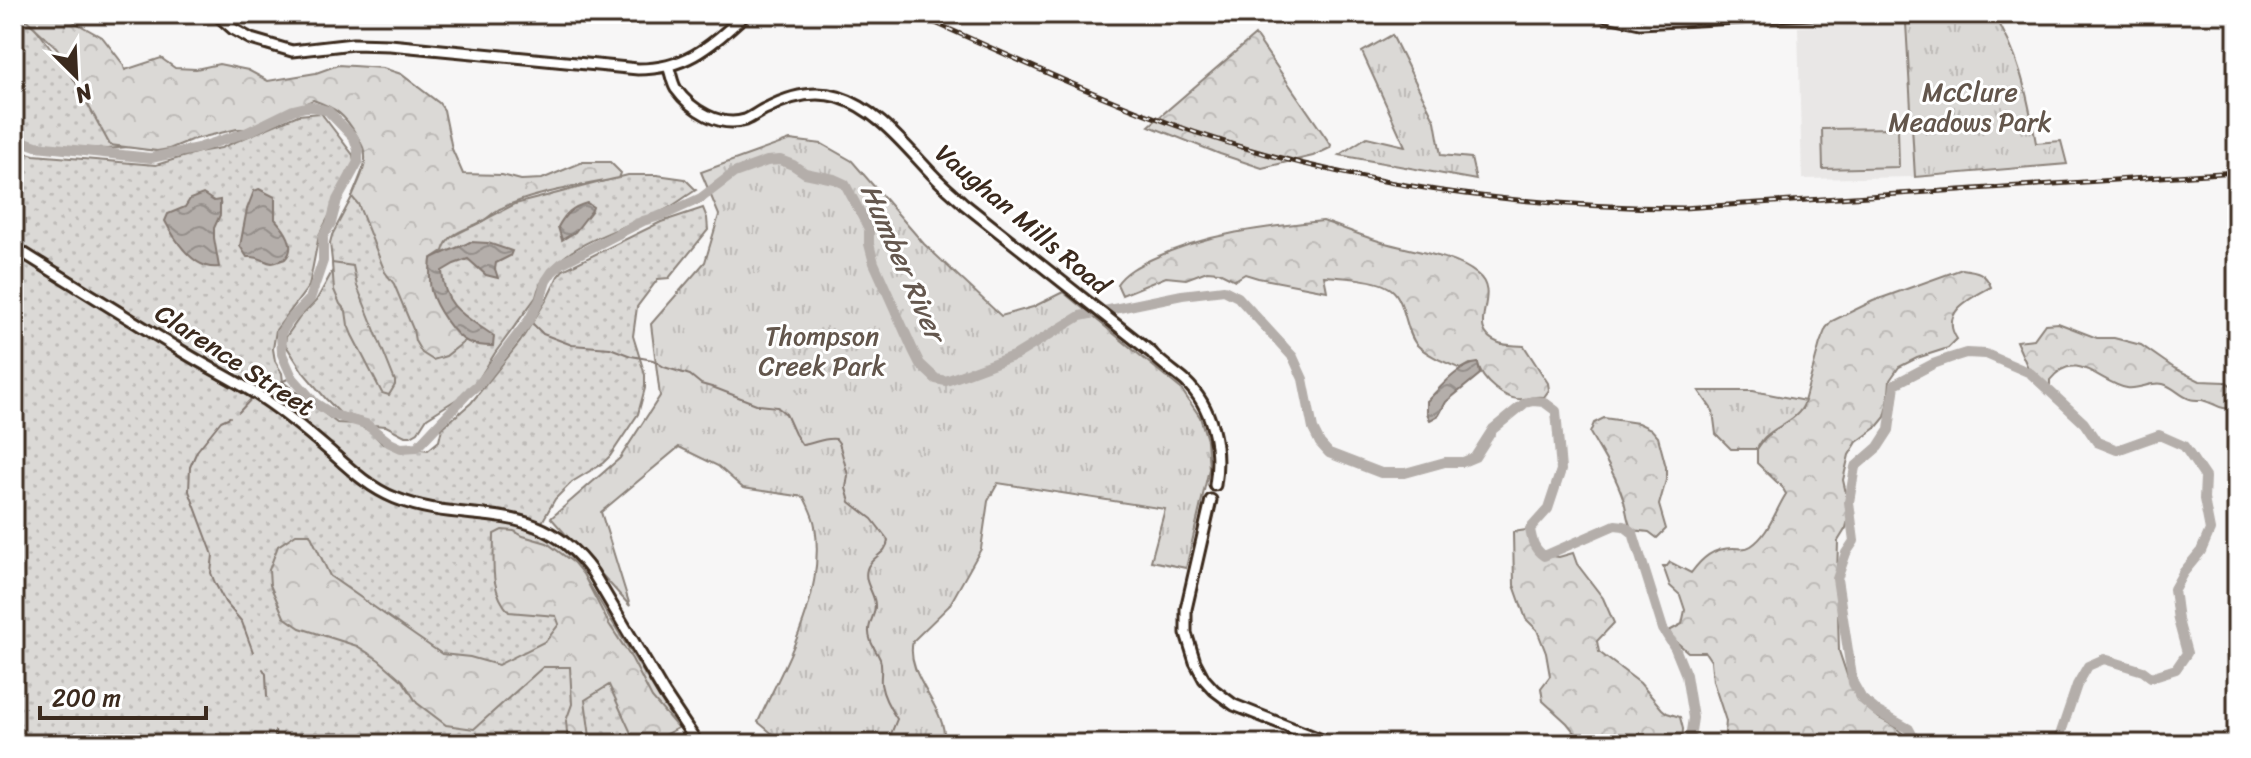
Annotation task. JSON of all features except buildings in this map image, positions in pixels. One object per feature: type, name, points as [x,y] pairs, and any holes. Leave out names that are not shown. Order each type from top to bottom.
[{"type":"street","points":[[216,14],[251,39],[292,51],[353,44],[390,45],[638,69],[684,61],[708,48],[746,14]]},
{"type":"street","points":[[1598,14],[1640,23],[1812,14]]},
{"type":"street","name":"Vaughan Mills Road","points":[[672,65],[676,89],[708,117],[736,122],[791,97],[828,95],[853,104],[893,133],[964,204],[1188,384],[1211,422],[1218,459],[1215,485]]},
{"type":"street","name":"Clarence Street","points":[[14,247],[257,394],[289,416],[367,483],[394,498],[424,508],[502,516],[534,524],[560,540],[593,573],[698,744]]},
{"type":"street","points":[[1211,500],[1185,619],[1188,643],[1195,662],[1204,679],[1234,705],[1332,744]]},
{"type":"shaded area","points":[[1906,23],[1915,177],[1802,179],[1798,27]]},
{"type":"green space","points":[[14,14],[25,14],[93,104],[175,146],[157,151],[27,143],[14,132]]},
{"type":"green space","points":[[20,14],[60,14],[103,38],[125,70],[161,58],[175,68],[196,69],[219,64],[248,70],[268,81],[316,73],[338,65],[383,68],[401,74],[444,110],[452,149],[463,174],[542,179],[583,162],[610,162],[621,173],[619,178],[515,202],[458,232],[449,240],[443,251],[431,259],[431,284],[442,313],[465,341],[446,356],[433,360],[422,353],[415,341],[394,284],[385,272],[358,204],[352,197],[364,169],[365,153],[344,117],[313,100],[246,129],[191,140],[169,149],[157,151],[110,145],[57,48]]},
{"type":"green space","name":"McClure Meadows Park","points":[[1937,14],[1993,14],[2016,60],[2036,143],[2061,141],[2067,164],[1915,177],[1906,23]]},
{"type":"green space","points":[[1255,35],[1331,145],[1330,148],[1313,156],[1262,168],[1149,126]]},
{"type":"green space","points":[[1392,35],[1435,121],[1441,155],[1471,158],[1476,180],[1339,155],[1367,137],[1405,146],[1362,52]]},
{"type":"green space","points":[[321,113],[353,155],[355,167],[319,235],[309,286],[276,330],[275,361],[283,382],[337,423],[357,424],[383,444],[428,450],[439,441],[442,428],[471,403],[520,342],[563,270],[661,222],[703,208],[708,230],[669,278],[658,279],[637,307],[633,336],[645,375],[638,414],[610,456],[572,482],[555,499],[537,531],[555,541],[576,563],[676,725],[653,744],[14,744],[14,149],[34,155],[156,165],[221,148],[298,115]]},
{"type":"green space","points":[[1898,128],[1899,167],[1823,169],[1822,129]]},
{"type":"green space","name":"Thompson Creek Park","points":[[790,140],[822,144],[852,161],[924,244],[1001,316],[1033,307],[1063,292],[1181,389],[1200,417],[1207,440],[1209,469],[1186,568],[1151,561],[1165,509],[998,483],[988,501],[981,549],[949,606],[913,641],[915,667],[940,718],[944,744],[785,744],[758,722],[801,627],[815,578],[815,526],[804,497],[743,488],[718,466],[679,447],[601,512],[630,606],[551,518],[620,458],[660,396],[651,324],[705,262],[719,215],[701,172]]},
{"type":"green space","points":[[365,156],[430,248],[515,204],[628,175],[685,179],[696,190],[665,210],[589,242],[555,265],[477,382],[427,418],[418,432],[405,436],[386,426],[372,425],[340,413],[303,372],[285,344],[286,337],[316,301],[333,270],[332,235],[352,197],[365,164]]},
{"type":"green space","points":[[1323,221],[1382,242],[1457,262],[1477,274],[1487,292],[1484,329],[1489,337],[1499,343],[1524,346],[1548,383],[1549,390],[1544,397],[1509,397],[1489,383],[1478,364],[1461,369],[1427,353],[1413,340],[1396,294],[1378,283],[1324,276],[1327,291],[1245,274],[1235,280],[1219,272],[1207,271],[1186,279],[1166,277],[1122,295],[1117,284],[1128,272],[1142,264],[1194,243],[1257,229]]},
{"type":"green space","points":[[332,263],[353,266],[357,286],[395,381],[389,395],[382,393],[352,335],[346,311],[334,290]]},
{"type":"green space","points":[[1962,269],[1980,273],[1991,287],[1967,301],[1955,314],[1952,329],[1957,339],[1948,348],[1899,367],[1890,380],[1885,417],[1857,442],[1849,455],[1843,480],[1850,511],[1846,528],[1838,541],[1839,651],[1859,701],[1902,733],[1907,744],[1724,744],[1726,721],[1713,681],[1711,661],[1705,652],[1688,652],[1673,639],[1669,631],[1682,624],[1685,610],[1680,595],[1670,586],[1663,566],[1670,562],[1691,573],[1714,552],[1751,546],[1767,529],[1786,494],[1757,463],[1757,449],[1765,438],[1802,409],[1820,343],[1832,321],[1873,301]]},
{"type":"green space","points":[[2058,323],[2097,338],[2114,338],[2141,345],[2174,368],[2200,381],[2226,382],[2237,396],[2237,406],[2222,408],[2191,399],[2163,384],[2127,388],[2079,367],[2060,371],[2050,380],[2050,387],[2028,368],[2016,341],[2034,339],[2045,324]]},
{"type":"green space","points":[[1699,391],[1753,391],[1805,401],[1793,418],[1765,437],[1757,449],[1731,449],[1716,434],[1713,411]]},
{"type":"green space","points":[[1604,418],[1638,423],[1651,429],[1658,437],[1666,467],[1659,505],[1666,529],[1657,538],[1649,532],[1632,530],[1630,526],[1616,481],[1590,433],[1594,423]]},
{"type":"green space","points":[[1533,529],[1532,547],[1537,554],[1559,557],[1573,553],[1577,564],[1603,598],[1614,623],[1597,641],[1599,652],[1640,683],[1662,709],[1680,717],[1682,744],[1584,744],[1543,701],[1541,688],[1550,676],[1546,653],[1537,630],[1526,619],[1514,585],[1513,532]]},
{"type":"green space","points":[[502,530],[547,543],[574,563],[652,698],[678,728],[647,744],[636,744],[609,685],[585,700],[591,744],[568,744],[566,721],[572,704],[570,667],[543,667],[474,729],[446,725],[417,703],[403,681],[379,660],[357,646],[300,628],[284,617],[270,585],[269,570],[278,546],[296,534],[310,534],[330,576],[417,637],[442,654],[470,657],[498,665],[546,641],[559,624],[556,616],[509,612],[503,603],[495,585],[493,565],[494,534]]},
{"type":"water","points":[[259,189],[275,197],[275,219],[290,243],[285,259],[273,263],[247,257],[240,246],[247,209],[254,191]]},
{"type":"water","points":[[203,194],[214,201],[220,200],[220,215],[214,228],[219,267],[201,264],[186,253],[165,221],[168,214]]},
{"type":"water","points":[[587,203],[593,207],[592,210],[575,232],[562,240],[558,227],[563,218]]},
{"type":"water","points":[[470,242],[488,243],[512,251],[510,256],[496,263],[498,278],[486,275],[468,259],[442,271],[452,303],[494,336],[493,346],[474,344],[457,334],[436,304],[431,291],[431,259]]},
{"type":"water","points":[[1478,363],[1480,374],[1446,402],[1439,415],[1430,420],[1427,401],[1457,372]]},
{"type":"waterway","name":"Humber River","points":[[14,138],[36,146],[151,158],[198,148],[248,132],[293,110],[310,106],[328,111],[354,138],[358,162],[337,200],[331,223],[323,236],[323,261],[310,299],[281,333],[282,354],[292,377],[315,403],[334,415],[366,424],[401,448],[417,447],[482,381],[529,320],[546,281],[562,263],[643,221],[701,198],[734,173],[767,161],[780,160],[805,173],[845,184],[869,229],[874,263],[913,350],[920,364],[936,379],[946,381],[1016,355],[1080,316],[1182,295],[1224,290],[1238,297],[1293,357],[1303,379],[1313,429],[1320,443],[1329,453],[1381,473],[1405,473],[1475,457],[1493,429],[1525,403],[1544,402],[1556,411],[1561,470],[1548,509],[1530,529],[1534,544],[1544,556],[1615,525],[1624,526],[1633,533],[1663,629],[1686,675],[1693,718],[1689,744]]},
{"type":"waterway","points":[[529,320],[543,334],[572,345],[610,348],[653,360],[690,375],[701,384],[759,405],[777,407],[786,414],[802,445],[836,439],[848,475],[846,488],[850,502],[872,519],[888,540],[866,574],[875,605],[869,627],[870,638],[881,662],[883,693],[897,719],[887,744]]},
{"type":"waterway","name":"Humber River","points":[[1917,744],[1909,729],[1862,699],[1853,683],[1837,579],[1846,553],[1854,541],[1849,502],[1855,467],[1878,447],[1889,430],[1895,384],[1933,364],[1966,353],[1986,354],[2030,373],[2084,423],[2097,442],[2117,450],[2159,435],[2184,446],[2205,477],[2204,499],[2210,530],[2201,551],[2174,589],[2187,653],[2176,669],[2151,677],[2143,671],[2104,659],[2088,666],[2077,685],[2057,744]]},
{"type":"waterway","points":[[262,391],[292,377]]},
{"type":"waterway","points":[[239,412],[253,397]]},
{"type":"waterway","points":[[230,417],[221,421],[197,451],[190,467],[189,491],[213,555],[211,573],[225,602],[242,622],[253,652]]},
{"type":"waterway","points":[[263,669],[267,697]]},
{"type":"waterway","points":[[275,731],[277,744]]},
{"type":"railway","points":[[915,14],[1088,91],[1194,132],[1254,151],[1375,180],[1497,198],[1683,208],[2237,172]]}]
